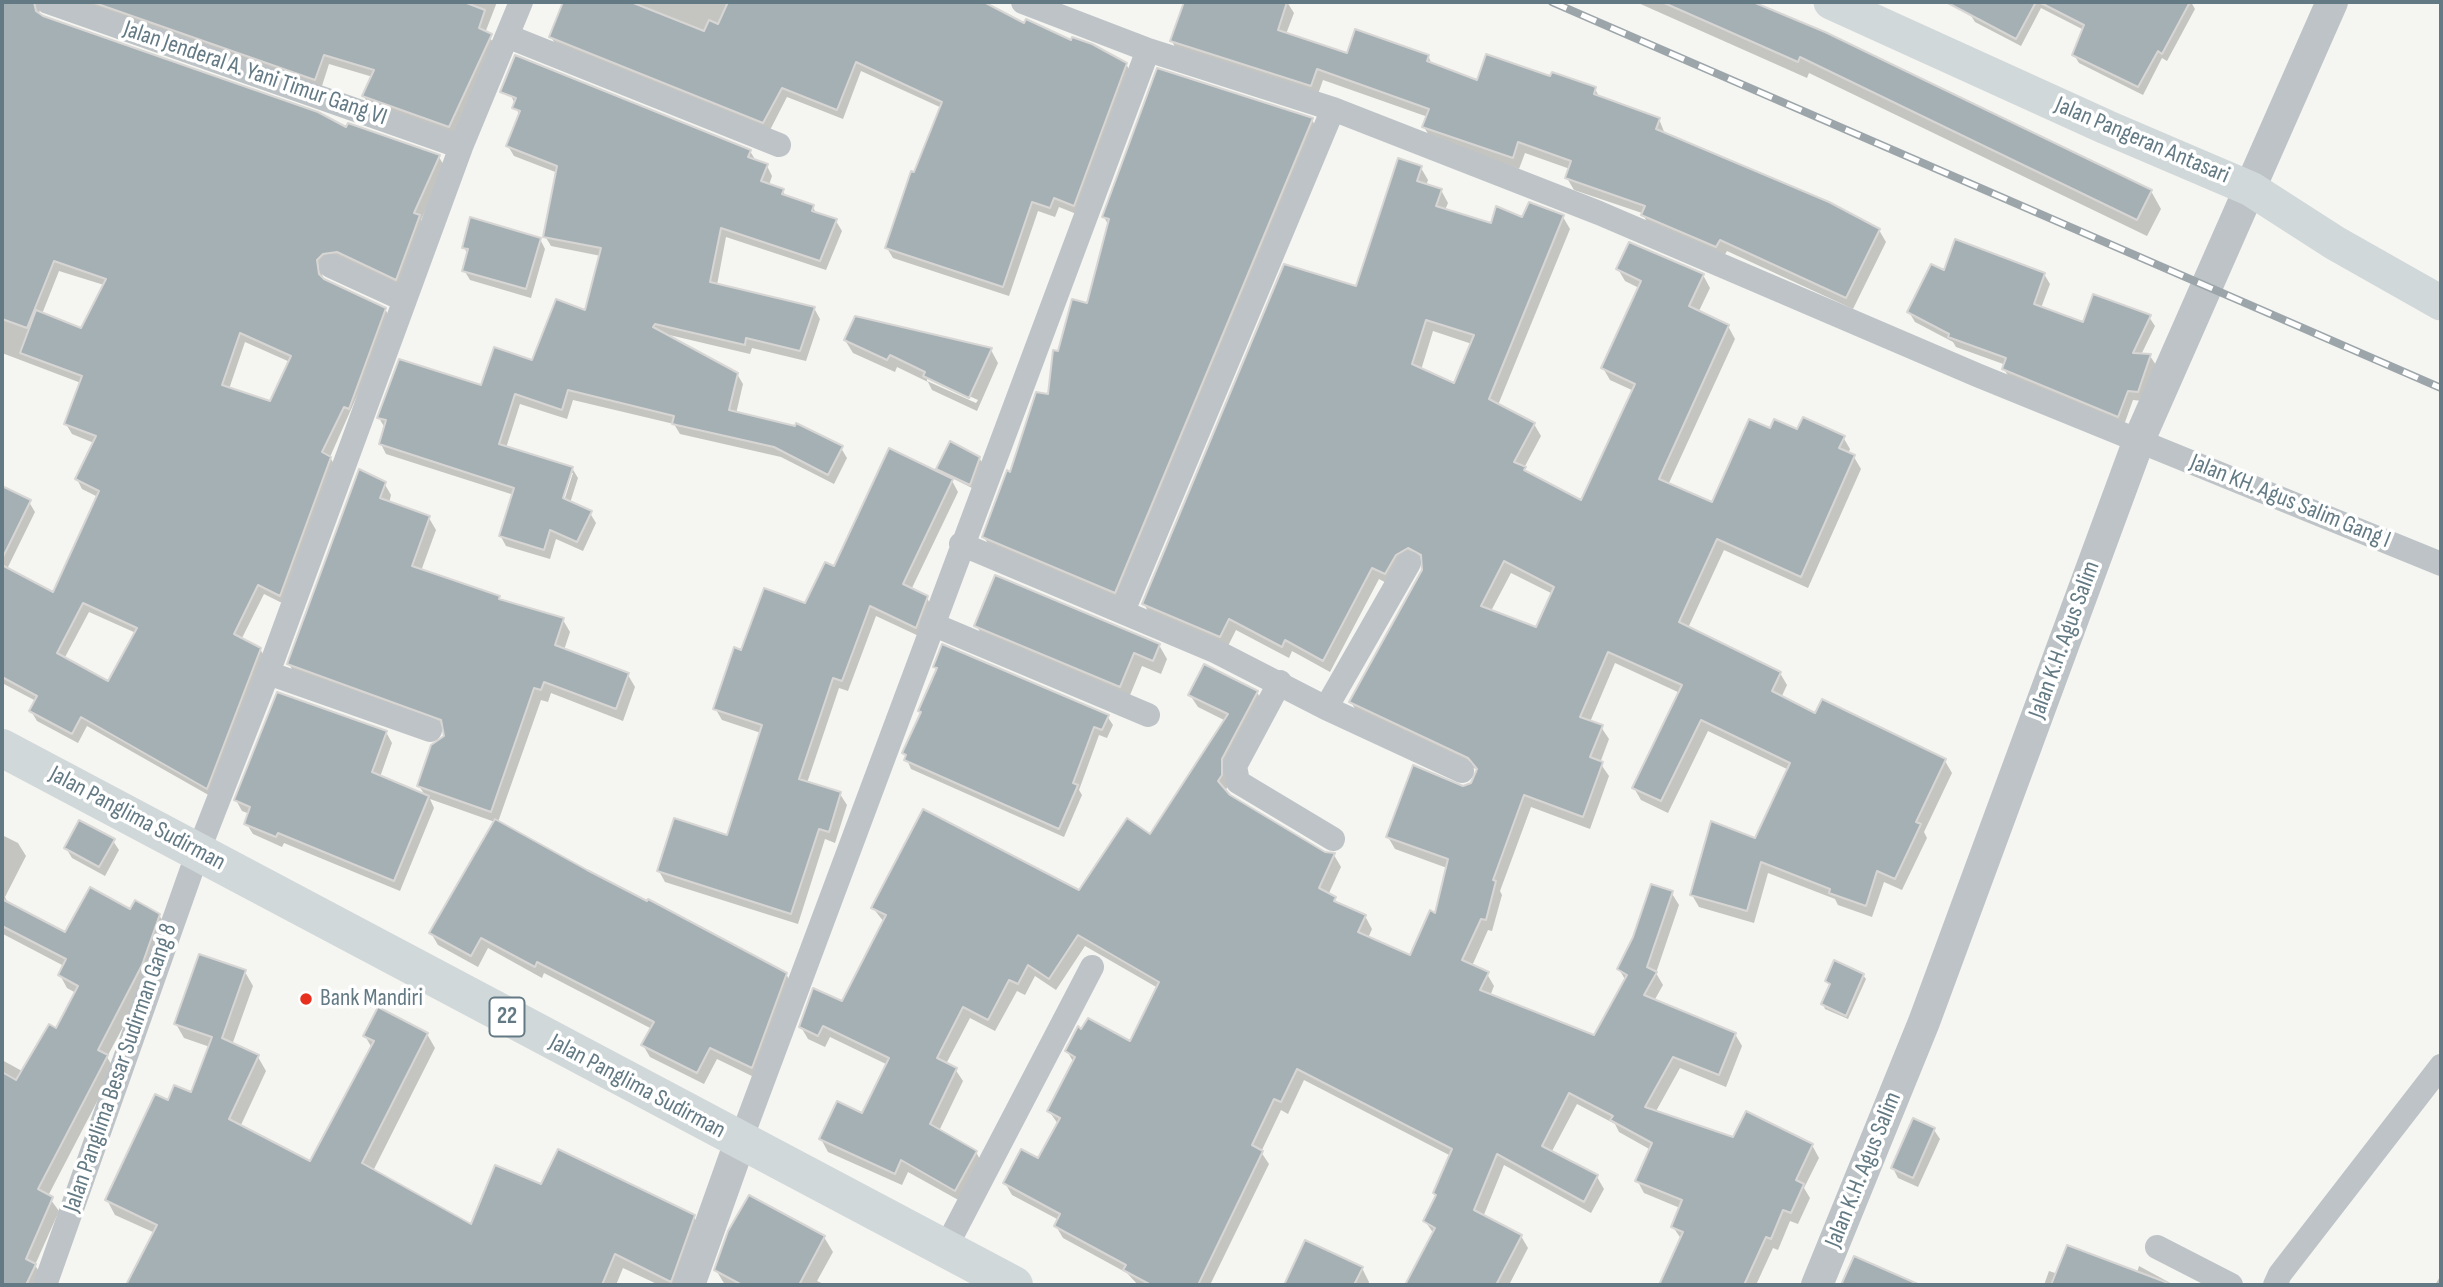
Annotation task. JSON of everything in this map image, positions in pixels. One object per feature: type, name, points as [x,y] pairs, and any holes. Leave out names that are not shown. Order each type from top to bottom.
[{"type":"highway","name":"Jalan Panglima Sudirman","points":[[2,748],[740,1142],[1014,1285]]},
{"type":"main road","name":"Jalan Pangeran Antasari","points":[[1830,2],[2106,127],[2251,188],[2335,243],[2441,303]]},
{"type":"street","name":"Jalan Jenderal A. Yani Timur Gang VI","points":[[48,2],[461,147]]},
{"type":"street","name":"Jalan Panglima Besar Sudirman Gang 8","points":[[45,1285],[198,852],[268,673],[461,147],[521,2]]},
{"type":"street","name":"Jalan KH. Agus Salim Gang I","points":[[1023,2],[1148,50],[1333,109],[1599,213],[1977,375],[2441,564]]},
{"type":"street","name":"Jalan K.H. Agus Salim","points":[[1817,1285],[1924,1022],[2139,440],[2332,2]]},
{"type":"street","points":[[507,36],[779,145]]},
{"type":"street","points":[[689,1285],[961,544],[1148,50]]},
{"type":"street","points":[[1123,611],[1333,109]]},
{"type":"street","points":[[331,266],[405,300]]},
{"type":"street","points":[[961,544],[1123,611],[1280,682],[1326,708],[1462,771]]},
{"type":"street","points":[[1326,708],[1409,563]]},
{"type":"street","points":[[932,624],[1148,715]]},
{"type":"street","points":[[268,673],[430,730]]},
{"type":"street","points":[[1280,682],[1235,766],[1235,776],[1238,782],[1333,839]]},
{"type":"street","points":[[945,1250],[1092,967]]},
{"type":"street","points":[[2274,1285],[2441,1066]]},
{"type":"street","points":[[2157,1247],[2231,1285]]},
{"type":"building","points":[[2,2],[34,2],[36,11],[43,16],[318,112],[346,127],[348,123],[440,155],[414,213],[420,215],[396,280],[337,252],[323,254],[317,260],[319,274],[324,279],[386,308],[349,409],[344,407],[322,452],[331,457],[280,596],[258,585],[234,634],[261,648],[207,789],[81,717],[72,734],[29,711],[37,696],[2,677],[2,565],[53,592],[99,491],[75,479],[96,436],[64,424],[82,376],[20,353],[36,310],[81,328],[106,279],[54,261],[27,328],[2,319]],"holes":[[[240,333],[291,356],[270,401],[222,385]],[[83,603],[137,628],[108,681],[57,653]]]},
{"type":"building","points":[[92,2],[464,2],[485,10],[479,28],[492,34],[449,127],[362,96],[374,70],[324,55],[315,80]]},
{"type":"building","points":[[563,2],[631,2],[704,31],[709,20],[718,24],[728,2],[984,2],[1024,23],[1026,19],[1071,40],[1072,37],[1092,44],[1127,63],[1074,206],[1054,198],[1050,208],[1032,202],[1003,287],[885,248],[911,171],[914,172],[942,102],[856,62],[837,110],[782,88],[763,123],[549,37]]},
{"type":"building","points":[[1184,2],[1287,2],[1278,30],[1347,53],[1355,29],[1429,55],[1427,61],[1477,80],[1486,54],[1550,76],[1552,72],[1596,87],[1594,94],[1660,118],[1656,129],[1829,202],[1880,229],[1846,298],[1720,240],[1716,247],[1641,215],[1645,206],[1565,178],[1571,161],[1518,142],[1513,158],[1422,127],[1429,109],[1317,69],[1311,86],[1170,41]]},
{"type":"building","points":[[1662,2],[1753,2],[1825,32],[2152,190],[2137,220],[1800,57],[1798,62]]},
{"type":"building","points":[[1946,2],[2036,2],[2016,39]]},
{"type":"building","points":[[2039,2],[2190,2],[2162,54],[2158,51],[2138,87],[2072,55],[2084,25]]},
{"type":"building","points":[[515,55],[751,150],[748,157],[768,164],[761,181],[784,189],[782,194],[814,205],[812,211],[837,219],[820,261],[721,228],[710,282],[815,307],[800,351],[746,338],[745,345],[655,324],[653,327],[738,373],[729,410],[795,426],[796,423],[843,446],[828,475],[774,447],[672,424],[674,416],[568,390],[562,410],[515,394],[499,444],[573,467],[563,498],[592,511],[577,542],[550,530],[544,550],[499,536],[514,488],[379,444],[386,420],[377,418],[399,359],[481,385],[494,347],[532,360],[556,299],[585,310],[601,248],[543,237],[557,166],[506,146],[520,111],[512,108],[516,98],[500,92]]},
{"type":"building","points":[[1157,68],[1313,118],[1115,593],[982,537],[1007,470],[1010,472],[1036,392],[1048,394],[1053,350],[1058,351],[1072,299],[1087,303],[1109,219],[1102,217]]},
{"type":"building","points":[[1398,158],[1422,166],[1417,181],[1442,189],[1436,206],[1491,223],[1496,206],[1522,217],[1529,202],[1564,215],[1489,399],[1535,423],[1514,462],[1526,467],[1524,470],[1581,500],[1635,384],[1601,368],[1641,281],[1616,269],[1629,242],[1704,274],[1689,306],[1729,325],[1659,479],[1712,502],[1749,419],[1770,428],[1774,419],[1797,429],[1803,417],[1845,436],[1839,448],[1855,455],[1801,577],[1717,539],[1679,622],[1781,672],[1772,691],[1815,713],[1822,699],[1946,759],[1916,822],[1921,824],[1895,879],[1877,871],[1866,906],[1829,893],[1830,889],[1761,862],[1747,911],[1690,895],[1711,821],[1755,838],[1790,763],[1701,720],[1661,801],[1632,788],[1682,685],[1608,652],[1580,717],[1603,725],[1590,757],[1603,762],[1583,817],[1524,795],[1493,880],[1496,881],[1486,920],[1481,919],[1462,960],[1489,972],[1480,990],[1594,1035],[1627,975],[1617,969],[1633,937],[1651,884],[1673,891],[1647,967],[1657,972],[1644,995],[1736,1033],[1719,1075],[1673,1057],[1645,1107],[1733,1137],[1746,1111],[1813,1144],[1796,1180],[1804,1184],[1791,1213],[1783,1210],[1771,1239],[1766,1237],[1744,1285],[1659,1285],[1683,1232],[1671,1227],[1682,1200],[1635,1181],[1652,1143],[1610,1120],[1613,1116],[1569,1093],[1542,1146],[1598,1175],[1584,1202],[1497,1154],[1474,1210],[1522,1235],[1496,1285],[1405,1285],[1435,1228],[1423,1221],[1436,1195],[1433,1193],[1452,1149],[1297,1069],[1281,1102],[1274,1099],[1252,1145],[1263,1151],[1198,1285],[1151,1285],[1123,1270],[1126,1265],[1054,1226],[1060,1214],[1003,1183],[1021,1149],[1038,1158],[1060,1118],[1047,1111],[1075,1057],[1065,1051],[1078,1026],[1081,1029],[1088,1018],[1130,1041],[1159,982],[1078,935],[1049,979],[1028,965],[1018,984],[1009,980],[988,1020],[963,1007],[937,1058],[957,1068],[930,1124],[977,1151],[955,1191],[901,1160],[895,1174],[819,1139],[837,1101],[862,1113],[889,1058],[823,1026],[818,1036],[799,1027],[813,988],[842,1001],[886,915],[871,908],[923,809],[1079,890],[1127,818],[1150,834],[1228,714],[1188,695],[1204,664],[1258,691],[1222,759],[1222,775],[1218,781],[1230,795],[1325,852],[1335,853],[1319,888],[1336,897],[1334,901],[1366,915],[1358,932],[1410,955],[1430,910],[1435,913],[1448,859],[1386,837],[1413,765],[1463,786],[1471,783],[1477,769],[1468,758],[1349,702],[1422,570],[1421,555],[1408,548],[1396,555],[1385,574],[1372,568],[1323,661],[1285,640],[1282,647],[1229,619],[1220,637],[1142,604],[1284,264],[1356,286]],"holes":[[[1426,320],[1474,335],[1454,383],[1412,364]],[[1504,561],[1554,587],[1536,627],[1481,606]]]},
{"type":"building","points":[[470,217],[541,238],[526,289],[462,271],[468,249],[462,248]]},
{"type":"building","points":[[1955,239],[2045,273],[2034,304],[2083,322],[2093,294],[2151,315],[2133,353],[2151,354],[2138,392],[2128,391],[2118,417],[2002,369],[2006,358],[1948,337],[1949,334],[1907,312],[1931,264],[1944,270]]},
{"type":"building","points":[[855,316],[992,348],[969,398],[923,376],[925,372],[890,355],[887,360],[844,340]]},
{"type":"building","points":[[950,441],[980,457],[970,485],[936,469]]},
{"type":"building","points":[[889,448],[953,479],[903,584],[928,596],[916,628],[870,606],[842,681],[833,678],[799,779],[841,792],[829,832],[819,829],[791,914],[657,871],[674,818],[727,835],[762,725],[713,709],[734,647],[741,650],[764,588],[805,603],[825,562],[834,566]]},
{"type":"building","points":[[359,469],[386,482],[380,498],[430,516],[412,566],[500,596],[499,599],[564,618],[555,645],[629,673],[616,709],[544,682],[541,690],[534,688],[491,812],[417,786],[431,745],[444,736],[441,720],[287,664]]},
{"type":"building","points":[[2,486],[31,500],[2,559]]},
{"type":"building","points":[[995,575],[1160,644],[1153,661],[1134,653],[1120,687],[974,626]]},
{"type":"building","points":[[942,644],[1109,715],[1102,730],[1094,727],[1073,783],[1078,785],[1059,829],[904,760],[906,755],[902,753],[921,712],[918,711],[937,668],[933,667]]},
{"type":"building","points":[[277,692],[387,731],[372,772],[429,796],[394,881],[278,833],[276,837],[244,824],[250,807],[234,800]]},
{"type":"building","points":[[495,819],[587,870],[647,901],[648,899],[787,973],[752,1068],[710,1048],[697,1073],[641,1045],[654,1022],[537,962],[535,967],[481,938],[471,956],[429,933]]},
{"type":"building","points":[[79,820],[115,839],[99,867],[64,848]]},
{"type":"building","points":[[90,887],[130,909],[135,900],[160,914],[142,965],[98,1050],[108,1055],[38,1189],[53,1197],[26,1259],[36,1264],[26,1285],[2,1285],[2,1072],[16,1080],[49,1024],[56,1028],[78,986],[58,975],[66,959],[2,926],[2,899],[65,932]]},
{"type":"building","points":[[199,954],[246,970],[222,1038],[259,1055],[229,1119],[310,1161],[374,1041],[363,1036],[378,1007],[428,1033],[362,1163],[471,1224],[495,1165],[541,1184],[558,1149],[695,1215],[671,1282],[615,1254],[602,1285],[126,1285],[157,1225],[105,1200],[155,1094],[168,1100],[174,1085],[191,1092],[212,1037],[174,1024]]},
{"type":"building","points":[[1834,960],[1864,974],[1846,1016],[1821,1004],[1830,984],[1825,981]]},
{"type":"building","points":[[1913,1118],[1935,1128],[1913,1178],[1891,1168]]},
{"type":"building","points":[[749,1195],[825,1236],[799,1285],[742,1285],[714,1270],[728,1231]]},
{"type":"building","points":[[1305,1240],[1363,1267],[1354,1285],[1284,1285]]},
{"type":"building","points":[[2067,1245],[2168,1283],[2168,1285],[2051,1285]]},
{"type":"building","points":[[1854,1256],[1920,1285],[1841,1285]]},
{"type":"railway","points":[[1552,2],[2441,388]]},
{"type":"place","name":"Bank Mandiri","points":[[306,999]]}]
